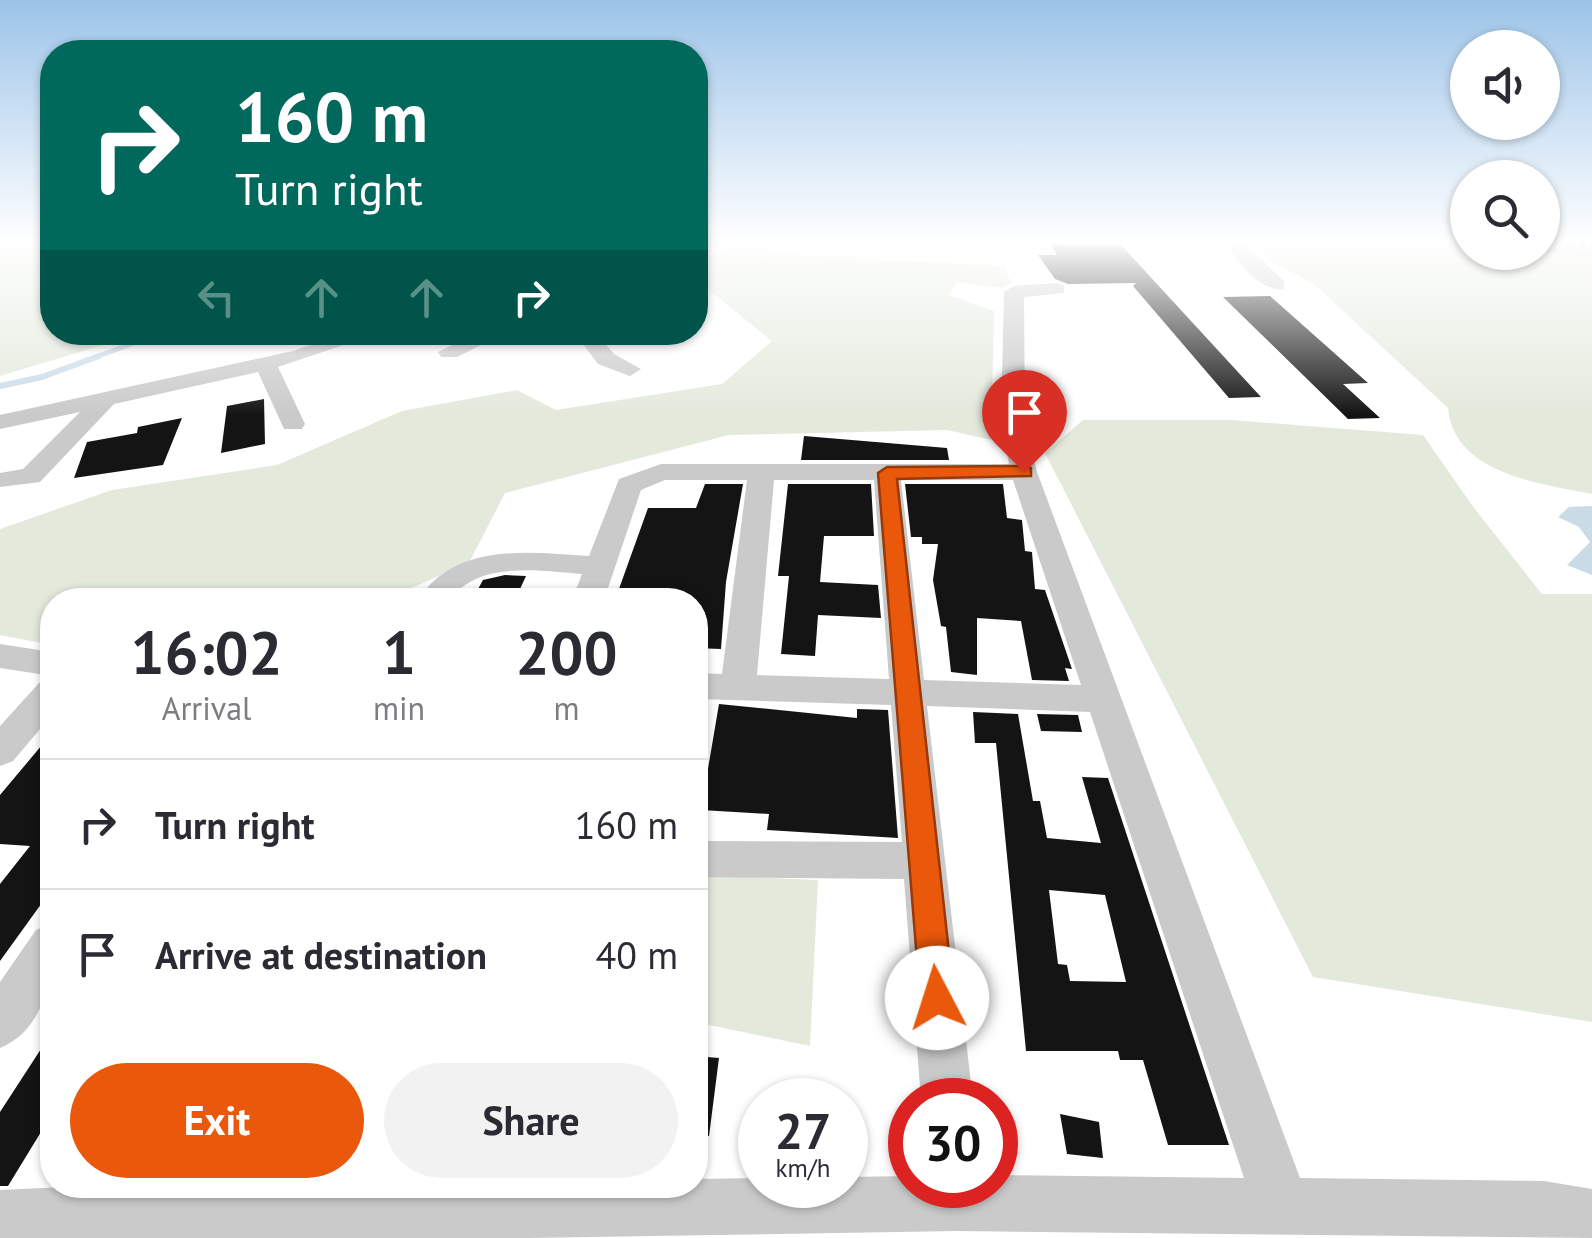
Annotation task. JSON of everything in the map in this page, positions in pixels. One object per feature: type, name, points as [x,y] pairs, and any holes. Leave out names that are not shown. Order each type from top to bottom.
[{"type":"street","points":[[1014,299],[1013,424],[1024,472],[1282,1206]]},
{"type":"street","points":[[0,422],[265,363],[327,345]]},
{"type":"street","points":[[449,352],[466,345]]},
{"type":"street","points":[[595,345],[606,359],[630,369]]},
{"type":"street","points":[[265,363],[293,424]]},
{"type":"street","points":[[5,480],[32,476],[108,396]]},
{"type":"street","points":[[440,588],[491,562],[594,583],[629,485],[661,472],[1024,472]]},
{"type":"street","points":[[738,687],[761,472]]},
{"type":"street","points":[[887,473],[945,1078]]},
{"type":"street","points":[[0,656],[40,662]]},
{"type":"street","points":[[708,686],[1104,699]]},
{"type":"street","points":[[0,751],[40,706]]},
{"type":"street","points":[[708,860],[924,861]]},
{"type":"street","points":[[0,1024],[40,964]]},
{"type":"street","points":[[708,1196],[888,1195]]},
{"type":"street","points":[[1018,1196],[1282,1206],[1544,1209],[1592,1217]]},
{"type":"street","points":[[0,1218],[128,1202],[542,1198]]},
{"type":"shaded area","points":[[0,299],[40,299],[40,345],[103,345],[0,376]]},
{"type":"shaded area","points":[[720,299],[960,299],[994,311],[991,440],[947,430],[729,435],[505,493],[469,563],[412,588],[40,588],[40,643],[0,635],[0,529],[112,490],[277,465],[402,411],[517,390],[556,410],[722,384],[772,341]]},
{"type":"shaded area","points":[[1330,299],[1592,299],[1592,494],[1502,472],[1466,448],[1454,430],[1448,408]]},
{"type":"shaded area","points":[[1083,420],[1231,420],[1423,435],[1542,594],[1592,594],[1592,1022],[1313,977],[1045,453]]},
{"type":"shaded area","points":[[708,876],[818,880],[810,1046],[708,1025]]},
{"type":"water","points":[[1592,506],[1592,575],[1567,565],[1590,542],[1579,527],[1558,517],[1569,507]]},
{"type":"building","points":[[1144,299],[1171,299],[1261,397],[1229,398]]},
{"type":"building","points":[[1225,299],[1273,299],[1368,383],[1343,384],[1380,418],[1348,419]]},
{"type":"building","points":[[264,399],[265,444],[221,453],[227,406]]},
{"type":"building","points":[[182,418],[163,465],[74,478],[87,442],[137,433],[138,427]]},
{"type":"building","points":[[804,436],[947,448],[949,460],[801,460]]},
{"type":"building","points":[[705,484],[743,484],[726,582],[721,649],[708,648],[708,588],[619,588],[648,508],[696,508]]},
{"type":"building","points":[[788,484],[871,484],[874,536],[824,536],[820,582],[878,585],[881,618],[818,615],[815,656],[781,654],[789,576],[778,576]]},
{"type":"building","points":[[905,484],[1003,484],[1007,518],[1022,520],[1025,551],[1032,552],[1035,589],[1045,590],[1072,669],[1065,668],[1069,681],[1032,680],[1021,621],[977,618],[977,675],[951,672],[946,627],[941,626],[933,580],[938,544],[922,544],[922,537],[911,537]]},
{"type":"building","points":[[526,576],[520,588],[479,588],[483,580]]},
{"type":"building","points":[[719,704],[857,718],[857,709],[888,710],[898,838],[767,830],[769,814],[708,810],[708,769]]},
{"type":"building","points":[[973,712],[1018,714],[1033,801],[1040,801],[1047,838],[1101,843],[1082,777],[1108,778],[1229,1145],[1168,1145],[1143,1060],[1120,1060],[1118,1051],[1026,1051],[996,743],[975,743]],"holes":[[[1049,890],[1105,895],[1126,982],[1070,981],[1067,965],[1058,964]]]},
{"type":"building","points":[[1037,714],[1078,715],[1082,732],[1041,731]]},
{"type":"building","points":[[40,747],[40,906],[0,961],[0,884],[30,846],[0,844],[0,795]]},
{"type":"building","points":[[40,1050],[40,1134],[8,1186],[0,1186],[0,1112]]},
{"type":"building","points":[[708,1057],[719,1058],[708,1136]]},
{"type":"building","points":[[1060,1114],[1099,1122],[1103,1158],[1067,1154]]},
{"type":"waterway","points":[[93,358],[128,345]]},
{"type":"waterway","points":[[0,386],[42,377],[99,356]]},
{"type":"route","points":[[937,998],[887,473],[1024,472]]}]
